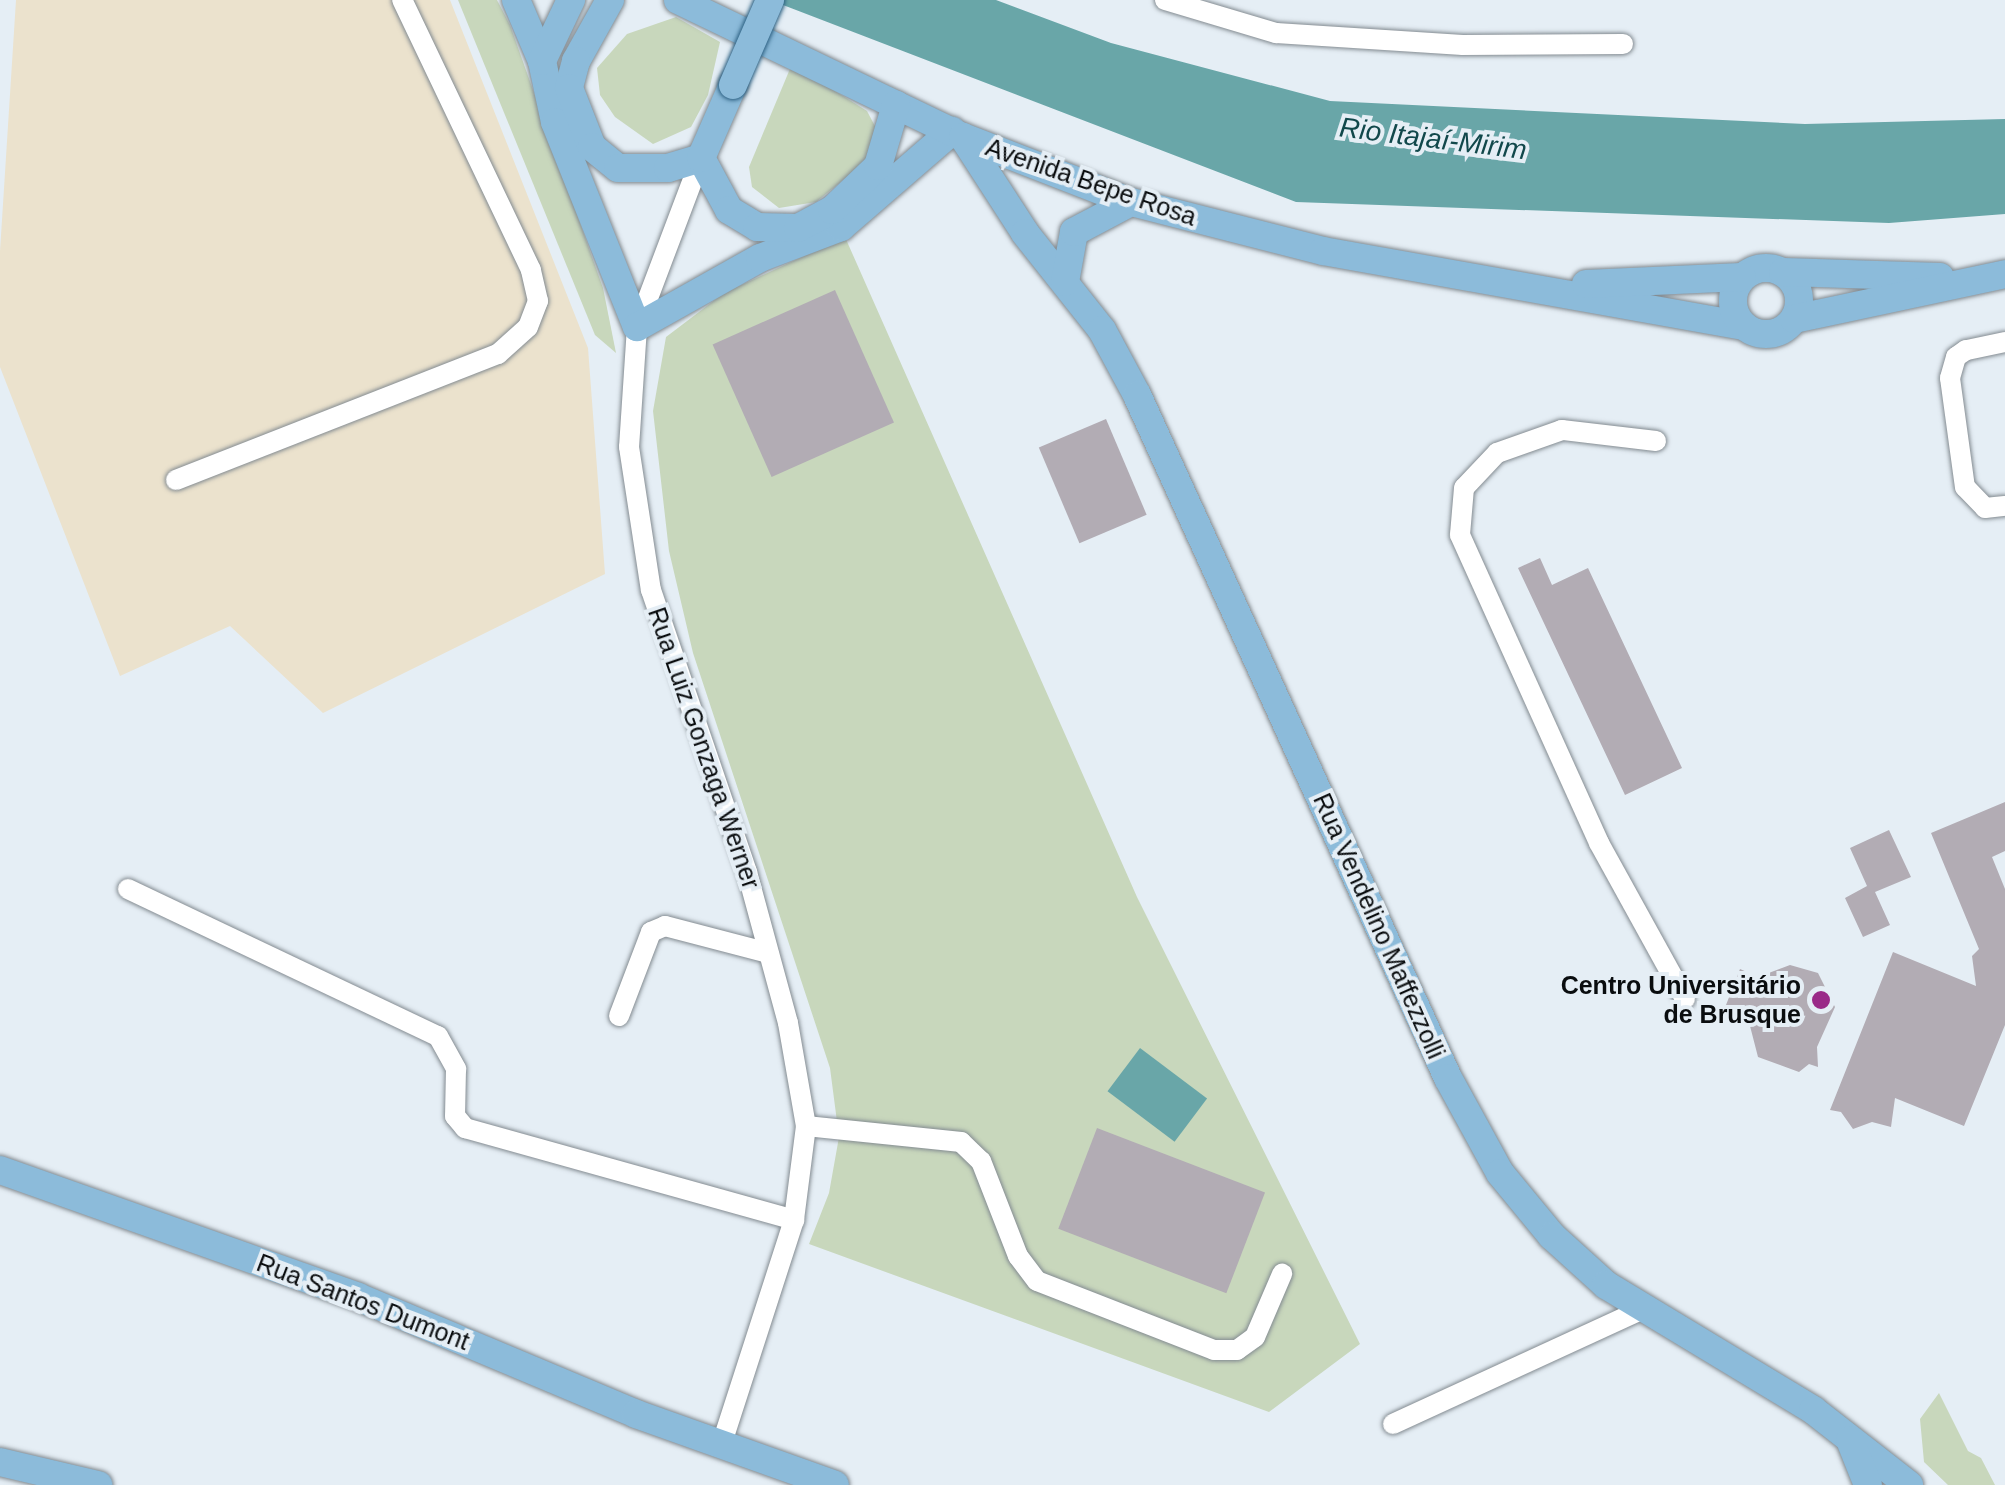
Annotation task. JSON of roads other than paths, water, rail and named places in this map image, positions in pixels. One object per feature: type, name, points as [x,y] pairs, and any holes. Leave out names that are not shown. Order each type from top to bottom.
[{"type":"main road","points":[[516,0],[542,61],[555,122],[637,327],[760,258],[841,227],[958,134]]},
{"type":"main road","points":[[542,61],[570,0]]},
{"type":"main road","points":[[610,0],[569,88],[592,147],[618,168],[668,168],[700,158],[729,210],[757,227],[798,228],[832,210],[878,166],[896,104]]},
{"type":"main road","name":"Avenida Bepe Rosa","points":[[678,0],[958,134],[1131,202],[1323,251],[1743,326]]},
{"type":"main road","name":"Rua Luiz Gonzaga Werner","points":[[700,158],[770,0]]},
{"type":"main road","name":"Rua Vendelino Maffezzolli","points":[[958,134],[1102,330],[1137,395],[1477,1134],[1552,1236],[1642,1310],[1780,1388],[1909,1485]]},
{"type":"main road","points":[[1065,282],[1074,232],[1131,202]]},
{"type":"main road","points":[[1976,279],[1762,268],[1742,277],[1732,302],[1743,326],[1768,335],[1794,319],[2005,274]]},
{"type":"main road","points":[[1783,272],[1799,293],[1794,319]]},
{"type":"main road","name":"Avenida Bepe Rosa","points":[[1530,287],[1742,277]]},
{"type":"main road","name":"Rua Santos Dumont","points":[[0,1170],[358,1297],[722,1446],[835,1485]]},
{"type":"main road","points":[[1850,1439],[1868,1485]]},
{"type":"main road","points":[[0,1462],[98,1485]]},
{"type":"street","points":[[176,480],[498,354],[528,327],[538,300],[532,270],[402,0]]},
{"type":"street","points":[[1166,0],[1276,32],[1464,45],[1623,44]]},
{"type":"street","name":"Rua Luiz Gonzaga Werner","points":[[700,158],[637,327],[629,447],[651,590],[770,953],[806,1126],[794,1220],[722,1446]]},
{"type":"street","points":[[2005,342],[1956,357],[1950,378],[1965,487],[1985,508],[2005,506]]},
{"type":"street","points":[[1656,441],[1562,430],[1497,453],[1464,488],[1460,536],[1599,844],[1684,999]]},
{"type":"street","points":[[128,888],[438,1036],[456,1069],[455,1116],[465,1128],[794,1220]]},
{"type":"street","points":[[618,1016],[652,932],[666,926],[770,953]]},
{"type":"street","points":[[806,1126],[961,1142],[980,1161],[1013,1244],[1038,1281],[1214,1350],[1237,1350],[1255,1337],[1282,1274]]},
{"type":"street","points":[[1393,1424],[1642,1310]]},
{"type":"water","name":"Rio Itajaí-Mirim","points":[[770,0],[996,0],[1111,43],[1330,101],[1805,124],[2005,119],[2005,214],[1889,223],[1296,202]]},
{"type":"water","points":[[1140,1048],[1207,1099],[1175,1142],[1108,1091]]},
{"type":"place","name":"Centro Universitário de Brusque","points":[[1821,1000]]}]
